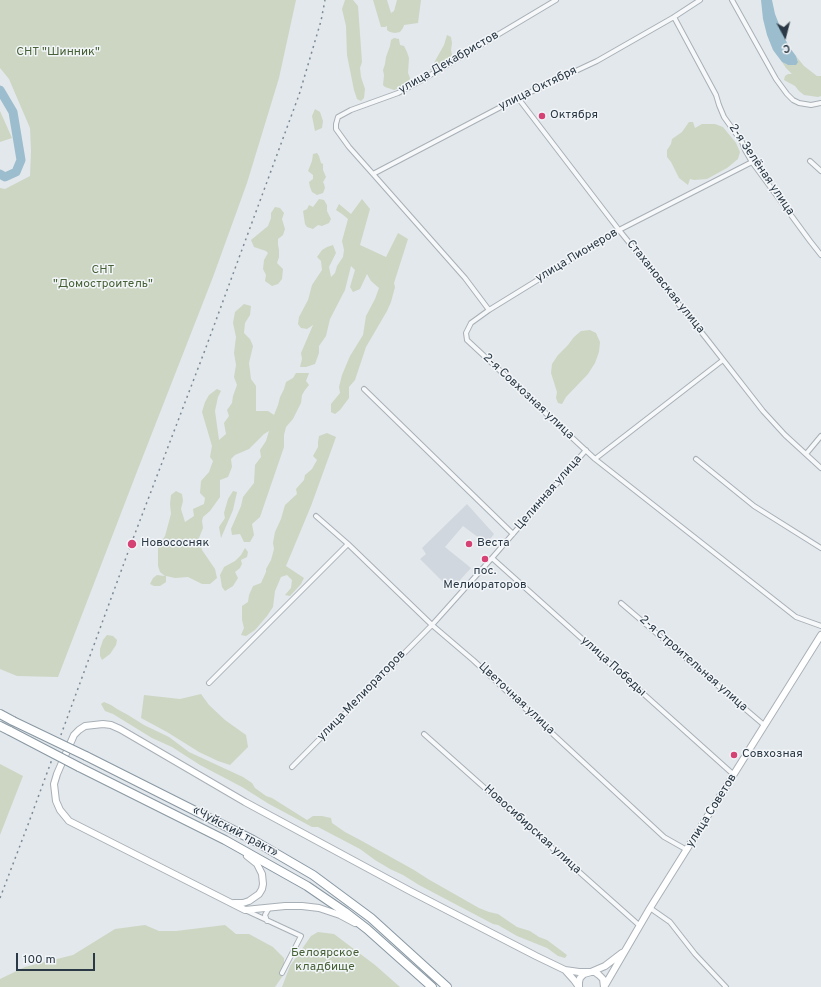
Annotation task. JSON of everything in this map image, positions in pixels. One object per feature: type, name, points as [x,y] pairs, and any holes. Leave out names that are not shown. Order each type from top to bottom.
[{"type":"highway","name":"«Чуйский тракт»","points":[[0,714],[253,840],[313,875],[371,918],[447,987]]},
{"type":"highway","name":"«Чуйский тракт»","points":[[0,726],[225,840],[307,886],[345,912],[432,987]]},
{"type":"street","name":"улица Декабристов","points":[[373,174],[349,147],[336,129],[338,117],[351,110],[398,93],[410,87],[556,0]]},
{"type":"street","name":"улица Октября","points":[[373,174],[518,98],[597,61],[674,18],[700,0]]},
{"type":"street","points":[[732,0],[776,79],[793,100],[799,103],[811,105],[821,103]]},
{"type":"street","name":"2-я Зелёная улица","points":[[674,18],[716,95],[724,117],[742,142],[752,162],[821,255]]},
{"type":"street","name":"Стахановская улица","points":[[518,98],[619,230],[763,411],[785,435],[821,468]]},
{"type":"street","points":[[810,161],[821,171]]},
{"type":"street","name":"улица Пионеров","points":[[489,310],[619,230],[752,162]]},
{"type":"street","points":[[373,174],[465,278],[489,310]]},
{"type":"street","name":"2-я Совхозная улица","points":[[489,310],[471,323],[466,333],[466,340],[596,459],[796,617],[821,626]]},
{"type":"street","points":[[596,459],[723,360]]},
{"type":"street","points":[[364,389],[513,534]]},
{"type":"street","points":[[806,454],[821,436]]},
{"type":"street","name":"Целинная улица","points":[[432,625],[586,450]]},
{"type":"street","points":[[696,459],[754,506],[821,548]]},
{"type":"street","name":"Цветочная улица","points":[[316,516],[348,544],[432,625],[473,660],[664,837],[687,850]]},
{"type":"street","points":[[209,683],[348,544]]},
{"type":"street","name":"улица Победы","points":[[492,558],[734,775]]},
{"type":"street","name":"2-я Строительная улица","points":[[621,603],[764,725]]},
{"type":"street","name":"улица Мелиораторов","points":[[292,767],[432,625]]},
{"type":"street","name":"улица Советов","points":[[604,987],[650,908],[821,635]]},
{"type":"street","points":[[367,930],[340,915],[319,908],[302,906],[269,908],[254,906],[245,910],[69,821],[60,810],[56,801],[54,784],[74,735],[85,726],[103,724],[111,725],[120,729],[245,802],[396,884],[536,956],[565,970],[595,972],[603,979],[604,987]]},
{"type":"street","name":"Новосибирская улица","points":[[424,734],[640,926]]},
{"type":"street","points":[[225,840],[253,860],[262,874],[263,884],[254,906]]},
{"type":"street","points":[[226,900],[234,903],[249,901],[267,921],[301,936],[282,973]]},
{"type":"street","points":[[267,921],[265,915],[269,908]]},
{"type":"street","points":[[650,908],[670,922],[695,954],[726,987]]},
{"type":"street","points":[[579,987],[580,978],[584,974],[605,966],[625,951]]},
{"type":"street","points":[[565,970],[579,987]]},
{"type":"shaded area","points":[[467,504],[494,534],[484,547],[476,542],[479,538],[463,526],[445,547],[471,568],[451,590],[420,559],[426,554],[422,548]]},
{"type":"green space","name":"СНТ \"Домостроитель\"","points":[[0,0],[296,0],[279,78],[247,183],[213,277],[58,677],[17,676],[0,669],[0,188],[5,189],[30,176],[31,151],[30,128],[9,79],[0,68]]},
{"type":"green space","points":[[345,0],[353,0],[358,6],[362,62],[360,68],[365,89],[364,98],[361,101],[357,99],[354,90],[347,55],[346,26],[342,9]]},
{"type":"green space","points":[[373,0],[387,0],[391,13],[394,11],[397,0],[421,0],[418,23],[404,25],[400,32],[390,32],[387,30],[387,26],[381,27]]},
{"type":"green space","points":[[447,35],[451,37],[452,55],[447,62],[440,65],[435,70],[430,70],[444,45]]},
{"type":"green space","points":[[394,38],[399,39],[400,45],[404,46],[407,52],[409,58],[408,73],[410,78],[409,84],[394,90],[383,85],[383,70],[391,40]]},
{"type":"green space","points":[[796,56],[804,66],[817,76],[821,76],[821,96],[804,95],[795,86],[784,80],[785,76],[792,74],[782,62],[788,65],[798,61]]},
{"type":"green space","points":[[315,109],[320,112],[323,121],[322,128],[315,131],[312,116]]},
{"type":"green space","points":[[0,111],[12,138],[0,142]]},
{"type":"green space","points":[[689,122],[693,122],[695,128],[702,124],[715,124],[723,127],[736,143],[740,152],[738,159],[727,168],[707,179],[690,179],[688,185],[679,178],[667,157],[667,150],[672,139],[682,132]]},
{"type":"green space","points":[[317,153],[321,163],[323,164],[323,170],[326,177],[323,182],[325,188],[323,193],[317,195],[312,192],[310,187],[309,182],[313,179],[313,175],[308,171],[313,154]]},
{"type":"green space","points":[[319,199],[324,200],[327,205],[327,211],[331,219],[329,223],[322,226],[318,225],[313,229],[307,227],[305,224],[303,211],[307,209],[309,205],[313,207]]},
{"type":"green space","points":[[362,199],[370,209],[360,245],[386,257],[398,233],[408,239],[394,283],[395,287],[391,302],[366,347],[355,380],[349,387],[349,398],[335,414],[331,412],[331,404],[340,393],[339,387],[342,375],[350,356],[363,335],[366,316],[379,288],[371,281],[367,274],[360,289],[353,292],[350,287],[355,270],[351,266],[345,290],[330,319],[326,336],[319,346],[319,353],[315,364],[306,367],[300,367],[302,359],[301,353],[313,325],[307,329],[301,328],[298,324],[299,317],[308,300],[312,285],[322,270],[321,261],[317,257],[322,250],[333,245],[336,253],[329,267],[331,277],[335,273],[337,266],[343,257],[344,250],[342,241],[348,219],[336,210],[339,204],[351,214]]},
{"type":"green space","points":[[275,207],[280,208],[284,213],[282,219],[285,229],[283,235],[278,239],[279,257],[277,263],[283,269],[282,279],[278,284],[272,286],[265,281],[266,275],[263,269],[264,260],[268,253],[254,247],[251,240],[268,226],[271,213]]},
{"type":"green space","points":[[244,304],[251,306],[250,315],[245,323],[244,333],[250,339],[253,346],[249,363],[251,379],[256,386],[256,411],[268,411],[274,415],[286,382],[293,378],[296,373],[309,373],[306,381],[309,385],[302,395],[301,403],[293,419],[286,427],[284,447],[260,517],[252,524],[254,535],[250,542],[244,542],[240,534],[232,535],[231,529],[241,506],[243,497],[254,483],[255,465],[261,457],[260,450],[266,441],[269,431],[249,449],[235,455],[231,459],[232,467],[228,477],[220,480],[220,497],[210,511],[203,517],[203,528],[199,538],[202,550],[215,569],[217,578],[210,584],[202,584],[188,577],[175,578],[166,576],[166,582],[160,586],[154,586],[150,584],[153,578],[157,575],[165,576],[160,572],[158,566],[158,547],[165,536],[171,514],[171,495],[176,491],[182,494],[183,501],[181,509],[185,522],[194,516],[193,509],[204,504],[205,498],[200,493],[201,481],[209,472],[213,461],[210,457],[212,446],[202,412],[209,395],[217,389],[221,391],[215,411],[219,440],[226,434],[224,423],[229,416],[227,410],[232,403],[237,385],[234,377],[236,365],[234,353],[236,337],[233,323],[235,312]]},
{"type":"green space","points":[[590,330],[596,333],[600,342],[599,352],[595,363],[588,374],[566,397],[562,404],[558,403],[556,398],[557,392],[551,373],[552,364],[574,337],[581,331]]},
{"type":"green space","points":[[327,433],[336,437],[311,506],[286,566],[304,578],[301,584],[290,596],[285,595],[291,588],[292,580],[287,575],[281,577],[275,591],[273,607],[267,616],[255,630],[246,636],[241,635],[244,628],[242,620],[242,606],[248,602],[253,586],[261,583],[266,572],[274,549],[273,543],[275,532],[285,505],[297,494],[296,489],[304,480],[305,475],[312,469],[317,460],[313,456],[318,447],[319,436]]},
{"type":"green space","points":[[233,491],[237,492],[233,510],[221,538],[219,527],[225,518],[224,513],[228,499]]},
{"type":"green space","points":[[245,548],[248,552],[247,557],[241,560],[242,564],[240,568],[235,572],[238,578],[233,586],[225,591],[222,587],[220,575],[224,567],[235,561]]},
{"type":"green space","points":[[107,635],[113,636],[117,640],[116,645],[110,654],[102,660],[100,656],[100,649],[103,640]]},
{"type":"green space","points":[[201,694],[209,705],[225,720],[246,735],[248,747],[230,765],[199,752],[141,718],[144,695],[180,699]]},
{"type":"green space","points":[[104,702],[144,725],[169,737],[189,752],[243,777],[266,796],[272,798],[307,820],[313,816],[331,818],[332,823],[345,832],[479,908],[498,914],[517,927],[530,931],[547,940],[567,955],[565,958],[558,956],[547,948],[517,936],[498,925],[493,924],[390,869],[360,849],[318,827],[312,827],[269,804],[242,787],[200,765],[172,747],[152,738],[113,714],[105,711],[101,704]]},
{"type":"green space","points":[[0,764],[23,776],[0,835]]},
{"type":"green space","points":[[145,925],[159,931],[176,931],[225,925],[236,934],[249,934],[273,947],[284,958],[284,974],[275,987],[0,987],[0,979],[25,967],[73,955],[115,929]]},
{"type":"green space","name":"Белоярское кладбище","points":[[318,932],[334,934],[375,965],[400,987],[282,987],[290,966],[311,936]]},
{"type":"water","points":[[761,0],[772,0],[775,14],[785,39],[796,56],[798,62],[796,65],[788,65],[782,62],[773,50],[763,19]]},
{"type":"waterway","points":[[0,90],[13,112],[21,160],[16,172],[5,177],[0,174]]},
{"type":"railway","points":[[0,898],[299,95],[321,21],[325,0]]},
{"type":"place","name":"Октября","points":[[542,116]]},
{"type":"place","name":"Новососняк","points":[[132,544]]},
{"type":"place","name":"Веста","points":[[469,544]]},
{"type":"place","name":"пос. Мелиораторов","points":[[485,559]]},
{"type":"place","name":"Совхозная","points":[[734,755]]},
{"type":"park label","name":"СНТ \"Шинник\"","points":[[58,53]]}]
